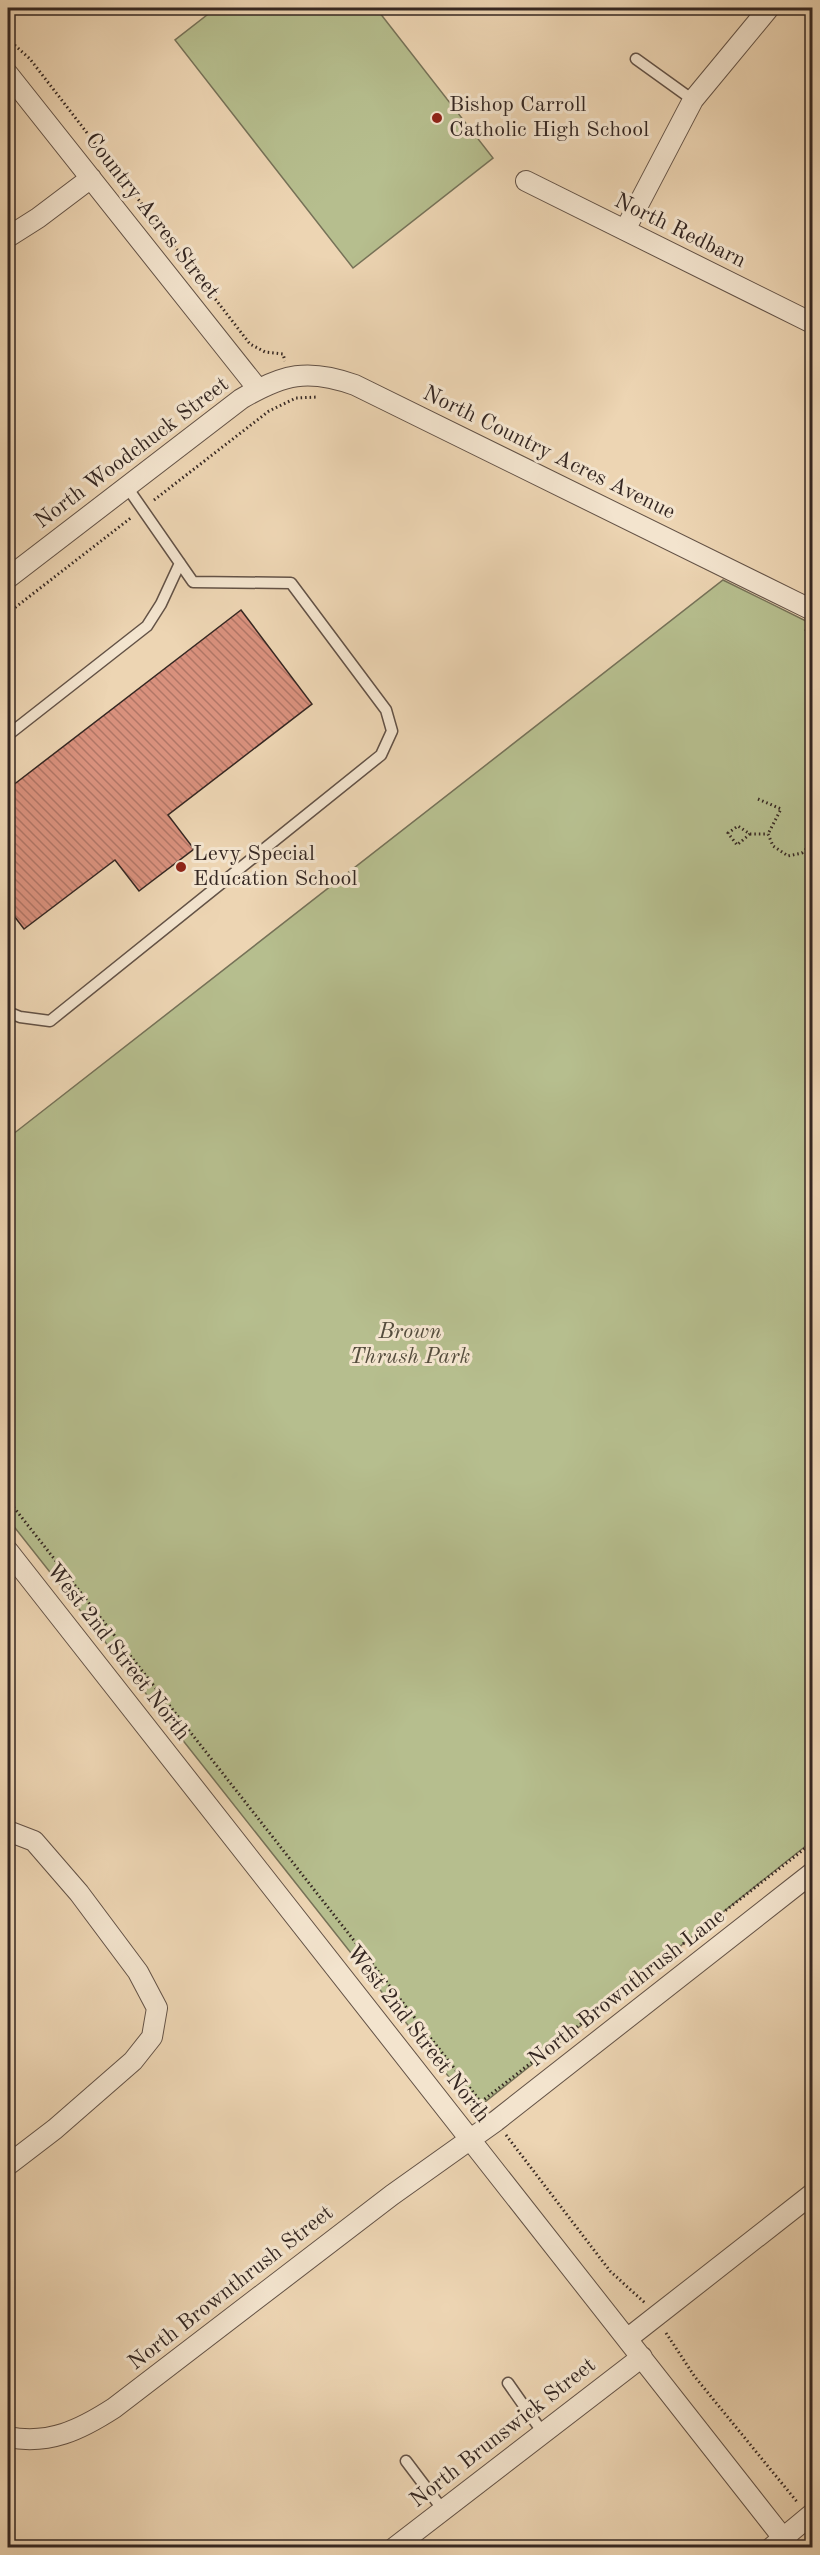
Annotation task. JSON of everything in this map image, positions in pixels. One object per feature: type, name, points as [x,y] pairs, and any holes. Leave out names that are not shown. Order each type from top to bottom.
[{"type":"street","points":[[625,230],[693,100],[769,8]]},
{"type":"street","name":"Country Acres Street","points":[[8,74],[258,389]]},
{"type":"street","points":[[8,237],[38,218],[91,178]]},
{"type":"street","name":"North Redbarn","points":[[526,181],[813,323]]},
{"type":"street","name":"North Country Acres Avenue","points":[[258,389],[290,376],[314,374],[355,385],[813,610]]},
{"type":"street","name":"North Woodchuck Street","points":[[8,578],[198,431],[258,389]]},
{"type":"street","name":"West 2nd Street North","points":[[8,1551],[642,2357],[781,2544]]},
{"type":"street","points":[[8,1832],[34,1841],[79,1893],[138,1972],[157,2008],[152,2037],[133,2061],[55,2129],[8,2165]]},
{"type":"street","name":"North Brownthrush Lane","points":[[471,2140],[813,1873]]},
{"type":"street","name":"North Brownthrush Street","points":[[8,2437],[28,2441],[67,2434],[114,2408],[392,2195],[471,2140]]},
{"type":"street","points":[[627,2339],[813,2194]]},
{"type":"street","name":"North Brunswick Street","points":[[394,2547],[642,2357]]},
{"type":"street","points":[[781,2544],[813,2514]]},
{"type":"lane","points":[[636,60],[693,100]]},
{"type":"lane","points":[[8,1012],[20,1017],[50,1021],[381,755],[392,731],[386,710],[291,584],[193,582],[127,488]]},
{"type":"lane","points":[[8,735],[147,626],[161,604],[180,563]]},
{"type":"lane","points":[[508,2383],[543,2433]]},
{"type":"lane","points":[[406,2461],[443,2510]]},
{"type":"path","points":[[8,39],[30,59],[250,344],[265,352],[283,354],[296,398]]},
{"type":"path","points":[[8,613],[269,411],[296,398],[321,396]]},
{"type":"path","points":[[804,628],[813,632]]},
{"type":"path","points":[[758,799],[781,809],[768,834]]},
{"type":"path","points":[[750,834],[737,844],[728,833],[738,826],[750,834],[768,834]]},
{"type":"path","points":[[768,834],[773,846],[788,856],[802,853],[813,843]]},
{"type":"path","points":[[8,1500],[482,2102],[813,1843]]},
{"type":"green space","points":[[216,8],[376,8],[493,158],[353,268],[175,40]]},
{"type":"green space","name":"Brown Thrush Park","points":[[723,580],[812,624],[812,1841],[475,2110],[8,1519],[8,1138]]},
{"type":"building","points":[[241,610],[312,704],[168,815],[194,849],[139,891],[115,860],[24,929],[8,908],[8,789]]},
{"type":"place","name":"Bishop Carroll Catholic High School","points":[[437,118]]},
{"type":"place","name":"Levy Special Education School","points":[[181,867]]}]
